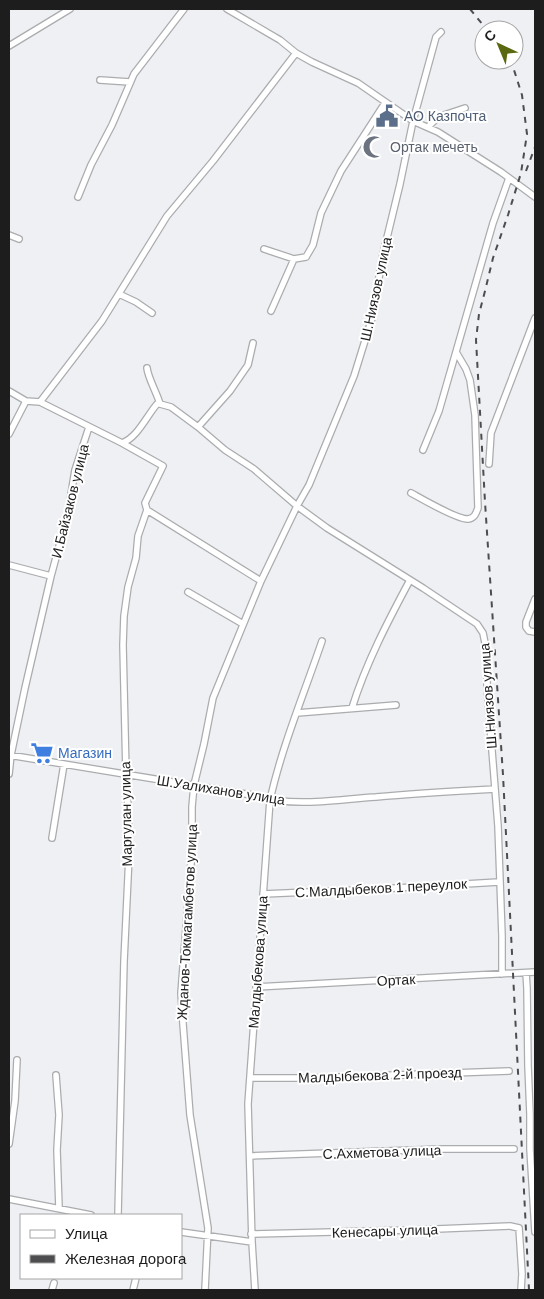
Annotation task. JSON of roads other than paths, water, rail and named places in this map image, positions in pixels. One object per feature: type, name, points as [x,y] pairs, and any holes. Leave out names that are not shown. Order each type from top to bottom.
[{"type":"street","points":[[9,46],[70,9]]},
{"type":"street","points":[[78,197],[134,74],[184,9]]},
{"type":"street","points":[[227,9],[312,62],[358,83],[385,103],[438,132],[535,195]]},
{"type":"street","name":"Ш.Ниязов улица","points":[[194,785],[213,698],[261,581],[310,485],[354,376],[372,318],[383,254],[413,120],[436,37],[441,32]]},
{"type":"street","points":[[40,402],[102,321],[168,216],[213,161],[296,52]]},
{"type":"street","points":[[100,80],[130,82]]},
{"type":"street","points":[[264,249],[294,259],[306,257],[313,244],[322,213],[342,171],[385,103]]},
{"type":"street","points":[[428,127],[438,118],[465,108]]},
{"type":"street","points":[[423,450],[439,411],[490,232],[509,178]]},
{"type":"street","points":[[9,234],[19,239]]},
{"type":"street","points":[[272,311],[294,259]]},
{"type":"street","points":[[119,294],[136,302],[152,313]]},
{"type":"street","points":[[489,464],[490,442],[494,423],[535,318]]},
{"type":"street","points":[[198,427],[230,391],[248,365],[253,343]]},
{"type":"street","points":[[411,493],[467,519],[476,514],[478,508],[475,415],[470,380],[456,352]]},
{"type":"street","points":[[9,391],[26,400],[40,402],[122,443],[129,441],[136,434],[156,404],[160,404],[156,390],[147,375],[147,368]]},
{"type":"street","points":[[9,434],[26,400]]},
{"type":"street","name":"Ш.Ниязов улица","points":[[160,404],[171,406],[225,450],[254,469],[327,528],[477,624],[483,632],[487,653],[494,789]]},
{"type":"street","name":"И.Байзаков улица","points":[[9,774],[10,755],[51,576],[68,512],[75,470],[89,427]]},
{"type":"street","name":"Маргулан улица","points":[[118,1214],[128,856],[124,616],[128,587],[136,558],[138,536],[146,510],[145,504],[163,466],[122,443]]},
{"type":"street","points":[[146,510],[261,581]]},
{"type":"street","points":[[9,565],[51,576]]},
{"type":"street","points":[[352,708],[369,662],[410,580]]},
{"type":"street","points":[[188,592],[243,624]]},
{"type":"street","points":[[535,599],[526,622],[526,627],[535,632]]},
{"type":"street","name":"Малдыбекова улица","points":[[255,1290],[248,1104],[270,800],[280,761],[322,641]]},
{"type":"street","points":[[297,713],[396,705]]},
{"type":"street","name":"Ш.Уалиханов улица","points":[[10,755],[281,801],[315,801],[494,789]]},
{"type":"street","points":[[52,838],[64,764]]},
{"type":"street","name":"Жданов-Токмагамбетов улица","points":[[194,785],[192,850],[181,993],[190,1115],[208,1228],[205,1290]]},
{"type":"street","points":[[494,789],[498,826],[502,974]]},
{"type":"street","name":"С.Малдыбеков 1 переулок","points":[[263,894],[499,882]]},
{"type":"street","name":"Ортак","points":[[256,987],[535,972]]},
{"type":"street","points":[[526,973],[530,1149],[535,1232]]},
{"type":"street","points":[[9,1144],[15,1101],[17,1060]]},
{"type":"street","name":"Малдыбекова 2-й проезд","points":[[250,1078],[311,1078],[509,1071]]},
{"type":"street","points":[[56,1075],[59,1114],[57,1150],[59,1208]]},
{"type":"street","name":"С.Ахметова улица","points":[[250,1156],[442,1149],[514,1149]]},
{"type":"street","points":[[9,1199],[86,1214]]},
{"type":"street","name":"Кенесары улица","points":[[252,1234],[510,1226],[519,1228],[522,1274],[520,1290]]},
{"type":"street","points":[[182,1232],[252,1242]]},
{"type":"street","points":[[52,1290],[54,1283]]},
{"type":"railway","points":[[470,9],[479,20]]},
{"type":"railway","points":[[514,70],[522,95],[527,134],[521,173],[493,258],[479,314],[476,340],[503,775],[529,1290]]},
{"type":"railway","points":[[526,171],[535,147]]},
{"type":"place","name":"АО Казпочта","points":[[387,116]]},
{"type":"place","name":"Ортак мечеть","points":[[374,147]]},
{"type":"place","name":"Магазин","points":[[42,753]]}]
